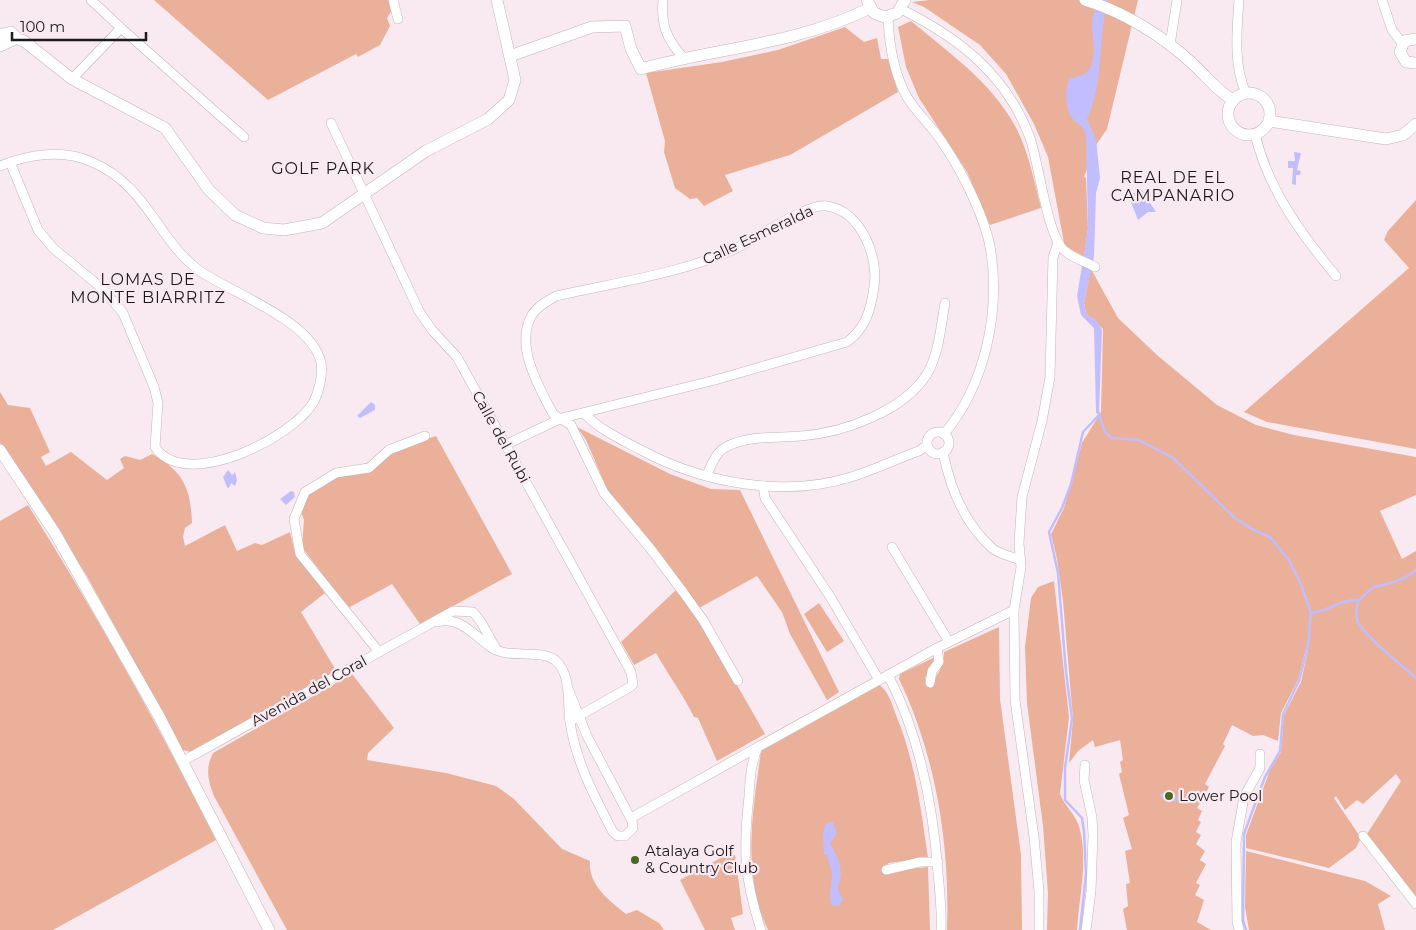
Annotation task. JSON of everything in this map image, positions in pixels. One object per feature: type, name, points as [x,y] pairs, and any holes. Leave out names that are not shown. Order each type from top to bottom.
[{"type":"street","points":[[91,0],[244,137]]},
{"type":"street","points":[[393,0],[398,19]]},
{"type":"street","points":[[0,35],[11,32],[15,38],[24,41],[72,80],[95,93],[154,120],[165,128],[209,190],[235,215],[263,228],[284,230],[322,223],[426,151],[488,119],[509,100],[515,80],[497,0]]},
{"type":"street","points":[[663,0],[661,19],[675,48],[683,57]]},
{"type":"street","points":[[1170,45],[1177,0]]},
{"type":"street","points":[[1240,0],[1240,82],[1246,93]]},
{"type":"street","points":[[1382,0],[1392,30],[1402,43]]},
{"type":"street","points":[[1087,1],[1120,14],[1170,45],[1194,64],[1222,93],[1233,100]]},
{"type":"street","points":[[510,56],[592,27],[625,26],[630,49],[641,69],[683,57],[766,43],[850,18],[869,4],[880,16],[888,16],[903,5],[971,52],[992,74],[1015,107],[1030,138],[1049,217],[1058,243],[1064,251],[1095,267]]},
{"type":"street","points":[[888,16],[889,34],[898,76],[907,96],[944,144],[963,178],[982,221],[991,251],[992,289],[990,324],[981,371],[957,419],[944,434]]},
{"type":"street","points":[[72,80],[121,28]]},
{"type":"street","points":[[0,46],[15,38]]},
{"type":"street","points":[[1416,39],[1410,38],[1402,43],[1400,52],[1402,58],[1409,64],[1416,64]]},
{"type":"street","points":[[1246,93],[1260,96],[1266,102],[1270,111],[1269,121],[1263,129],[1255,134],[1244,134],[1231,125],[1228,110],[1233,100],[1246,93]]},
{"type":"street","points":[[1269,121],[1386,140],[1404,135],[1416,124]]},
{"type":"street","name":"Calle del Rubi","points":[[331,123],[419,310],[432,330],[457,357],[631,672],[633,684],[580,716]]},
{"type":"street","points":[[1255,134],[1271,180],[1292,220],[1336,276]]},
{"type":"street","points":[[0,166],[10,162],[43,154],[68,155],[91,161],[111,172],[132,189],[183,255],[199,270],[305,334],[313,344],[318,354],[321,370],[319,386],[313,402],[302,417],[278,435],[227,460],[188,464],[159,454],[155,447],[158,403],[154,387],[123,313],[103,289],[53,248],[38,230],[10,162]]},
{"type":"street","name":"Calle Esmeralda","points":[[505,445],[562,418],[724,377],[847,342],[855,336],[865,323],[872,302],[876,277],[875,260],[864,233],[854,222],[836,208],[816,206],[738,247],[695,265],[556,296],[540,306],[532,314],[526,334],[531,364],[544,397],[553,414],[562,418]]},
{"type":"street","points":[[1039,930],[1039,891],[1034,837],[1015,700],[1014,610],[1021,560],[1022,498],[1042,421],[1050,377],[1053,257],[1058,243]]},
{"type":"street","points":[[707,475],[713,461],[724,448],[739,441],[827,432],[854,424],[909,396],[928,373],[934,359],[945,303]]},
{"type":"street","points":[[584,413],[589,419],[613,434],[658,459],[707,475],[763,486],[803,486],[850,477],[918,451],[927,445],[928,438],[934,433],[944,434]]},
{"type":"street","points":[[562,418],[571,425],[578,435],[594,477],[604,493],[650,548],[703,620],[738,681]]},
{"type":"street","points":[[944,434],[949,443],[943,452],[947,473],[958,503],[993,549],[1021,560]]},
{"type":"street","points":[[379,652],[300,554],[294,519],[304,492],[336,473],[369,468],[389,450],[425,436]]},
{"type":"street","points":[[927,445],[934,453],[943,452]]},
{"type":"street","points":[[0,450],[55,533],[183,761],[269,930]]},
{"type":"street","points":[[763,486],[765,498],[831,598],[879,680]]},
{"type":"street","points":[[892,548],[949,642]]},
{"type":"street","points":[[631,818],[888,675],[1014,610]]},
{"type":"street","name":"Avenida del Coral","points":[[183,761],[453,612],[473,612],[497,650]]},
{"type":"street","points":[[437,622],[445,620],[464,625],[480,640],[497,650],[553,659],[559,665],[568,686],[580,716],[631,818],[633,825],[628,834],[622,836],[613,832],[584,776],[570,721],[568,686]]},
{"type":"street","points":[[930,682],[932,671],[938,662],[938,648]]},
{"type":"street","points":[[888,675],[916,741],[925,772],[938,862],[941,930]]},
{"type":"street","points":[[570,721],[580,716]]},
{"type":"street","points":[[758,747],[753,757],[745,830],[745,870],[750,896],[761,930]]},
{"type":"street","points":[[1239,930],[1237,921],[1236,842],[1244,797],[1260,768],[1260,754]]},
{"type":"street","points":[[1085,765],[1084,780],[1093,826],[1092,891],[1086,930]]},
{"type":"street","points":[[1363,836],[1416,904]]},
{"type":"street","points":[[886,870],[920,862],[938,862]]},
{"type":"shaded area","points":[[154,0],[389,0],[392,10],[387,18],[390,26],[380,45],[358,57],[356,54],[268,100]]},
{"type":"shaded area","points":[[930,0],[1138,0],[1107,129],[1096,145],[1084,177],[1086,178],[1088,229],[1084,256],[1065,248],[1048,157],[1034,124],[1006,74],[980,45],[924,7],[912,2]]},
{"type":"shaded area","points":[[1098,0],[1108,0],[1099,75],[1093,105],[1087,119],[1096,139],[1100,178],[1096,193],[1094,257],[1084,303],[1086,313],[1098,322],[1102,330],[1099,414],[1096,413],[1094,328],[1081,315],[1077,296],[1088,229],[1086,135],[1070,114],[1066,93],[1069,79],[1087,72],[1090,67],[1094,48],[1092,20]]},
{"type":"shaded area","points":[[911,21],[981,81],[1004,108],[1023,144],[1041,208],[990,225],[967,172],[919,98],[906,67],[898,27]]},
{"type":"shaded area","points":[[845,27],[864,42],[877,38],[881,59],[888,59],[898,92],[790,155],[725,175],[733,191],[704,206],[697,198],[690,199],[675,188],[664,152],[665,141],[646,73],[722,62],[778,50]]},
{"type":"shaded area","points":[[1294,152],[1301,153],[1297,170],[1301,171],[1300,175],[1296,175],[1296,185],[1292,184],[1293,168],[1288,168],[1288,161],[1295,161]]},
{"type":"shaded area","points":[[1142,190],[1156,212],[1148,212],[1138,220],[1129,197],[1131,194]]},
{"type":"shaded area","points":[[1416,200],[1416,449],[1267,422],[1244,412],[1409,268],[1384,240],[1388,231]]},
{"type":"shaded area","points":[[1091,269],[1118,318],[1157,355],[1217,405],[1256,425],[1294,435],[1416,457],[1416,495],[1380,511],[1402,559],[1416,551],[1416,896],[1367,834],[1401,781],[1396,774],[1363,804],[1357,800],[1345,810],[1336,796],[1334,798],[1361,838],[1356,848],[1329,868],[1246,848],[1246,835],[1270,770],[1281,752],[1284,715],[1301,682],[1308,650],[1306,649],[1298,680],[1281,713],[1278,741],[1263,735],[1253,736],[1232,725],[1223,744],[1225,746],[1205,784],[1209,787],[1197,808],[1202,811],[1198,820],[1201,822],[1196,832],[1201,835],[1196,844],[1205,851],[1200,860],[1206,864],[1196,883],[1200,885],[1195,895],[1204,900],[1197,922],[1211,930],[1127,930],[1123,909],[1128,906],[1126,884],[1130,883],[1125,851],[1132,849],[1123,818],[1129,815],[1119,774],[1122,772],[1120,762],[1123,760],[1120,740],[1095,747],[1093,740],[1078,751],[1069,763],[1073,719],[1063,601],[1051,534],[1064,508],[1082,443],[1101,412],[1103,329],[1086,313],[1084,303]]},
{"type":"shaded area","points":[[0,392],[8,405],[30,408],[50,452],[41,457],[46,466],[71,452],[107,480],[124,468],[120,459],[125,456],[140,460],[152,454],[163,460],[178,474],[190,500],[192,523],[185,528],[183,537],[185,546],[225,525],[237,551],[255,543],[262,545],[290,532],[295,553],[325,593],[301,612],[337,672],[191,752],[183,750],[87,576],[0,443]]},
{"type":"shaded area","points":[[371,402],[375,405],[375,410],[360,418],[357,416]]},
{"type":"shaded area","points":[[577,427],[670,474],[711,489],[740,490],[839,692],[827,700],[790,634],[782,612],[757,576],[699,608],[640,528],[610,496],[586,440]]},
{"type":"shaded area","points":[[436,436],[512,574],[420,624],[392,584],[348,608],[302,547],[304,520],[301,512],[305,500],[314,488],[396,449]]},
{"type":"shaded area","points":[[228,470],[232,475],[235,472],[237,480],[235,486],[231,483],[229,488],[223,477]]},
{"type":"shaded area","points":[[291,491],[294,492],[295,497],[286,505],[280,499]]},
{"type":"shaded area","points":[[28,505],[126,671],[216,840],[53,930],[0,930],[0,521]]},
{"type":"shaded area","points":[[1054,581],[1069,717],[1060,794],[1074,815],[1078,825],[1083,855],[1077,930],[1047,930],[1048,893],[1043,826],[1027,703],[1025,647],[1031,598],[1038,587]]},
{"type":"shaded area","points":[[677,589],[705,629],[765,734],[717,761],[698,718],[694,717],[656,653],[634,665],[621,642]]},
{"type":"shaded area","points":[[819,603],[844,641],[827,652],[804,614]]},
{"type":"shaded area","points":[[999,627],[1000,699],[1021,855],[1022,930],[947,930],[946,865],[938,801],[923,739],[899,679],[900,674],[935,657],[925,678],[927,684],[931,682],[940,671],[944,652]]},
{"type":"shaded area","name":"Atalaya Golf & Country Club","points":[[352,674],[394,728],[368,753],[367,760],[446,773],[496,786],[514,799],[562,849],[590,861],[590,870],[596,885],[613,903],[626,914],[637,910],[659,923],[664,930],[287,930],[214,796],[209,780],[208,769],[210,759],[213,753]]},
{"type":"shaded area","points":[[880,685],[890,699],[908,750],[923,821],[928,858],[888,863],[884,874],[905,869],[928,867],[930,930],[768,930],[754,887],[751,842],[761,751]]},
{"type":"shaded area","points":[[1165,792],[1175,793],[1178,798],[1175,802],[1163,800],[1160,794]]},
{"type":"shaded area","points":[[833,822],[837,834],[830,843],[839,861],[841,874],[838,890],[843,899],[839,906],[832,906],[830,894],[832,872],[827,855],[824,855],[823,832],[826,823]]},
{"type":"shaded area","points":[[1246,851],[1365,881],[1391,896],[1378,904],[1385,930],[1249,930],[1245,907]]},
{"type":"shaded area","points":[[728,854],[735,855],[743,914],[731,918],[735,930],[705,930],[680,880]]},
{"type":"waterway","points":[[1098,411],[1104,430],[1111,438],[1139,440],[1173,458],[1235,518],[1252,529],[1270,537],[1289,560],[1302,587],[1311,613],[1308,646],[1299,681],[1283,714],[1280,751],[1265,777],[1244,834],[1243,921],[1246,930]]},
{"type":"waterway","points":[[1080,930],[1086,874],[1084,832],[1082,818],[1065,800],[1065,768],[1072,719],[1058,573],[1049,532],[1062,508],[1071,484],[1083,432],[1098,416]]},
{"type":"waterway","points":[[1311,613],[1345,601],[1359,600],[1374,587],[1402,579],[1416,570]]},
{"type":"waterway","points":[[1359,600],[1356,614],[1360,625],[1383,650],[1416,678]]},
{"type":"place","name":"Lower Pool","points":[[1169,796]]},
{"type":"place","name":"Atalaya Golf & Country Club","points":[[635,860]]},
{"type":"district","name":"GOLF PARK","points":[[323,168]]},
{"type":"district","name":"REAL DE EL CAMPANARIO","points":[[1173,186]]},
{"type":"district","name":"LOMAS DE MONTE BIARRITZ","points":[[148,288]]}]
